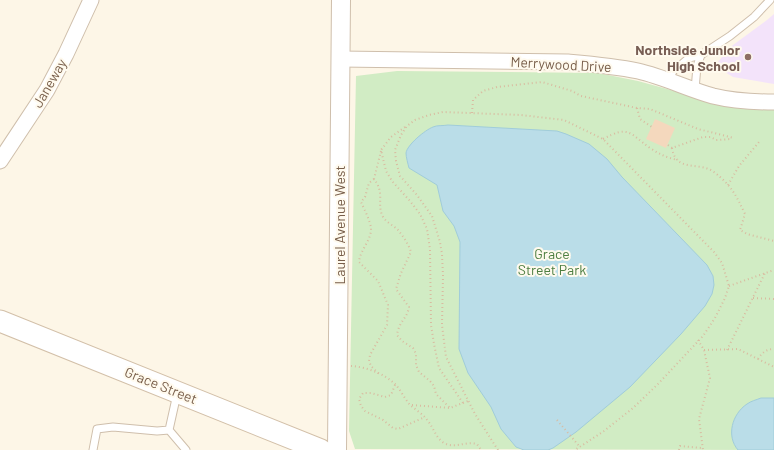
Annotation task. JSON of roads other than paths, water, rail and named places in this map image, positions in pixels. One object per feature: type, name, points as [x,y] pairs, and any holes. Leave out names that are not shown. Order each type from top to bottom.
[{"type":"main road","name":"Grace Street","points":[[0,321],[321,450]]},
{"type":"street","name":"Janeway","points":[[0,161],[47,90],[66,54],[90,0]]},
{"type":"street","name":"Laurel Avenue West","points":[[337,450],[340,0]]},
{"type":"street","name":"Merrywood Drive","points":[[340,59],[568,62],[599,65],[637,71],[728,99],[751,102],[774,102]]},
{"type":"lane","points":[[669,81],[673,71],[689,58],[701,55],[730,36],[754,17],[770,0]]},
{"type":"lane","points":[[695,90],[697,66],[701,55]]},
{"type":"lane","points":[[169,430],[178,392]]},
{"type":"lane","points":[[93,450],[97,429],[113,427],[157,431],[169,430]]},
{"type":"lane","points":[[169,430],[186,450]]},
{"type":"water","points":[[448,125],[557,131],[589,144],[607,159],[622,177],[707,265],[713,276],[714,285],[712,294],[705,306],[681,334],[630,387],[576,432],[548,450],[524,450],[516,447],[501,429],[491,407],[468,373],[459,349],[460,242],[454,226],[443,211],[437,185],[409,168],[406,153],[413,142],[426,131],[435,126]]},
{"type":"water","points":[[761,398],[774,398],[774,450],[738,450],[732,438],[732,426],[734,419],[747,404]]},
{"type":"place","name":"Northside Junior High School","points":[[748,57]]},
{"type":"park label","name":"Grace Street Park","points":[[552,262]]}]
